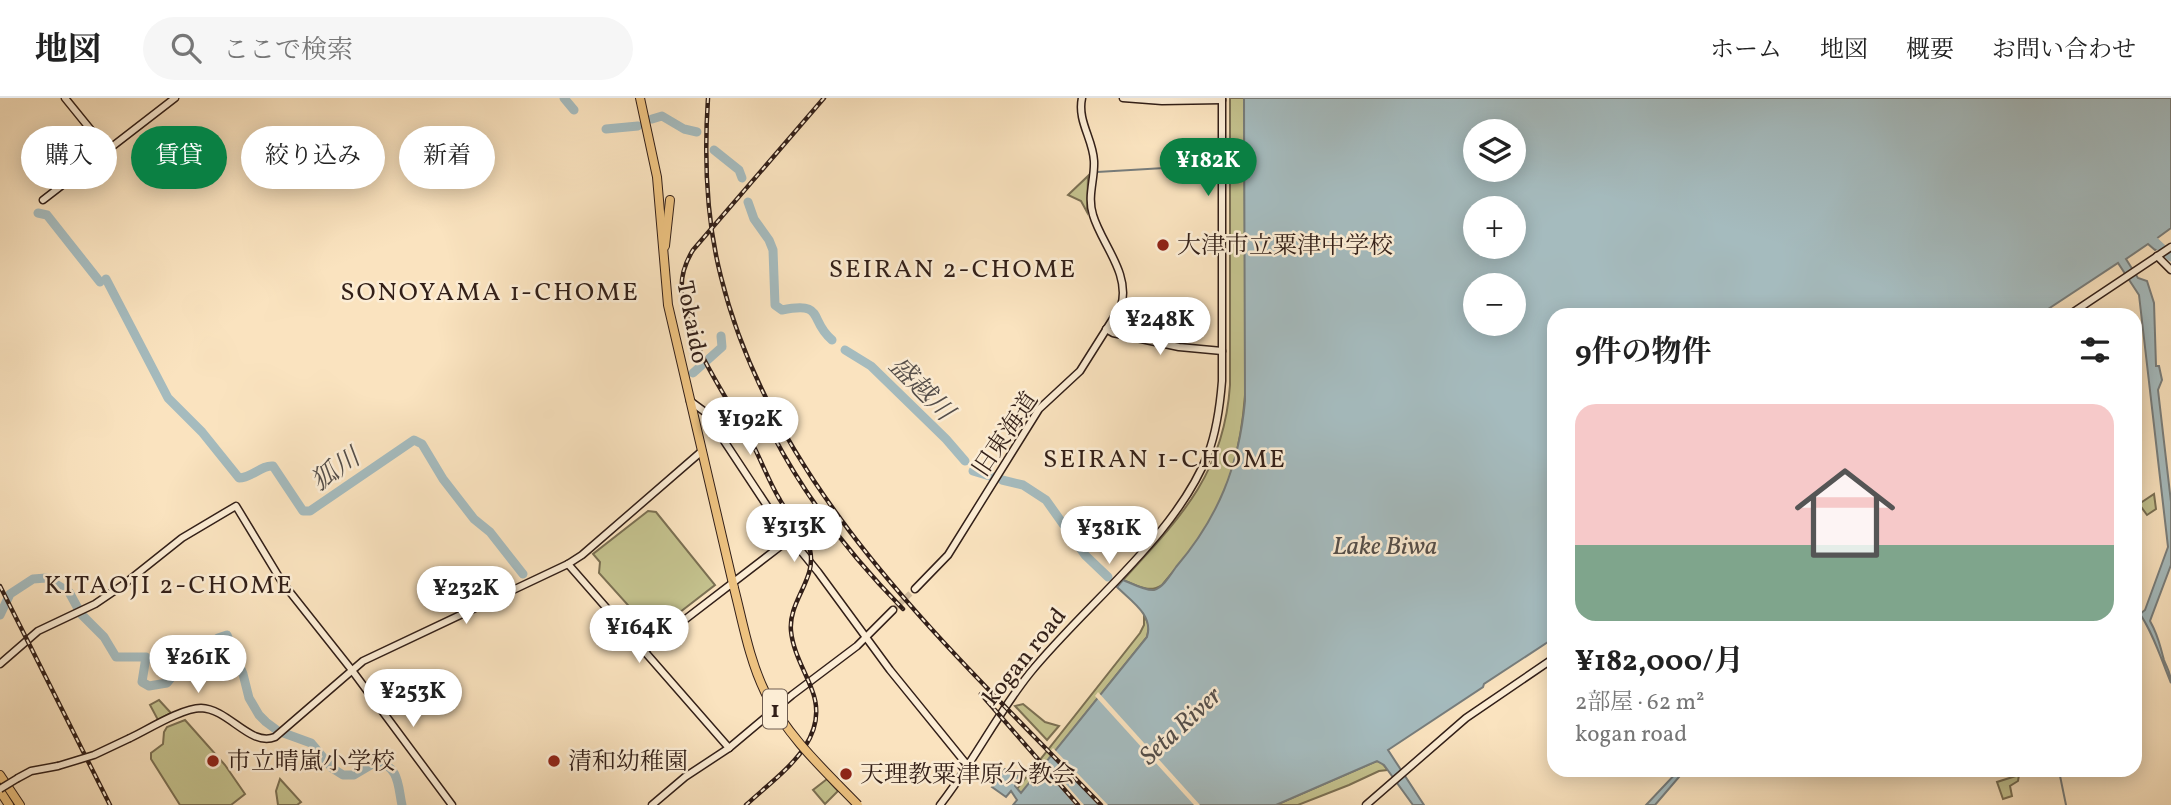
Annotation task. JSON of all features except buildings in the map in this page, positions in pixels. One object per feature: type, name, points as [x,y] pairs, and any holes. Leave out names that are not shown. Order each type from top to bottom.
[{"type":"highway","name":"Tokaido","points":[[640,98],[656,167],[668,305],[751,654],[772,703],[798,741],[858,805]]},
{"type":"highway","points":[[659,202],[664,205],[670,200]]},
{"type":"highway","points":[[661,222],[670,200]]},
{"type":"highway","points":[[663,254],[670,200]]},
{"type":"highway","points":[[0,775],[20,805]]},
{"type":"highway","points":[[0,790],[9,805]]},
{"type":"street","points":[[65,98],[88,126]]},
{"type":"street","points":[[117,144],[176,98]]},
{"type":"street","name":"旧東海道","points":[[915,589],[948,555],[1039,410],[1075,378],[1121,306],[1123,295],[1116,265],[1092,212],[1090,199],[1094,161],[1082,118],[1082,98]]},
{"type":"street","points":[[1123,98],[1150,101],[1222,99]]},
{"type":"street","name":"kogan road","points":[[940,805],[1030,672],[1149,543],[1180,505],[1208,454],[1218,416],[1222,351],[1222,99]]},
{"type":"street","points":[[43,200],[58,189]]},
{"type":"street","points":[[2080,308],[2171,247]]},
{"type":"street","points":[[2158,256],[2171,270]]},
{"type":"street","points":[[1106,329],[1113,333],[1179,347],[1222,351]]},
{"type":"street","points":[[690,401],[705,412],[768,508],[818,572],[864,638],[968,766]]},
{"type":"street","points":[[0,790],[31,771],[94,755],[196,708],[220,713],[260,738],[269,739],[278,735],[351,669],[374,655],[582,555],[702,451]]},
{"type":"street","points":[[0,664],[38,631],[80,611],[123,585],[194,531],[236,506],[282,582],[351,669],[452,805]]},
{"type":"street","points":[[644,651],[734,585],[791,538]]},
{"type":"street","points":[[568,564],[729,748]]},
{"type":"street","points":[[652,805],[685,777],[729,748],[864,638],[893,610]]},
{"type":"street","points":[[1366,805],[1466,718],[1547,663]]},
{"type":"shaded area","points":[[1230,98],[1244,98],[1246,377],[1239,440],[1228,482],[1211,520],[1162,585],[1147,589],[1123,580],[1163,536],[1196,493],[1219,444],[1226,416],[1230,385]]},
{"type":"shaded area","points":[[1088,176],[1087,212],[1081,201],[1068,195]]},
{"type":"shaded area","points":[[2154,494],[2156,509],[2147,515],[2142,508],[2142,502]]},
{"type":"shaded area","points":[[648,511],[656,512],[715,585],[653,633],[599,573],[600,562],[593,554]]},
{"type":"shaded area","points":[[1144,614],[1149,626],[1147,637],[1021,794],[1017,789],[1140,633],[1144,625]]},
{"type":"shaded area","points":[[159,700],[171,713],[158,720],[150,705]]},
{"type":"shaded area","points":[[1023,704],[1045,722],[1059,726],[1047,740],[1015,706]]},
{"type":"shaded area","points":[[185,720],[225,765],[245,794],[231,805],[180,805],[151,759],[151,753],[163,744],[167,727]]},
{"type":"shaded area","points":[[1377,761],[1388,770],[1379,771],[1298,805],[1276,805]]},
{"type":"shaded area","points":[[2019,777],[2018,781],[2010,786],[2012,796],[2003,799],[1997,782]]},
{"type":"shaded area","points":[[280,779],[301,802],[297,805],[278,805],[276,791]]},
{"type":"shaded area","points":[[827,779],[838,791],[825,804],[813,790]]},
{"type":"water","name":"Lake Biwa","points":[[1244,98],[2171,98],[2171,228],[2156,239],[2163,245],[2155,250],[2148,244],[2126,259],[2138,278],[2147,281],[2154,303],[2156,366],[2159,366],[2162,380],[2158,390],[2171,502],[2171,565],[2150,621],[2170,673],[2171,683],[2142,617],[2168,547],[2142,308],[2139,295],[2118,263],[2050,308],[1547,308],[1547,643],[1388,750],[1424,805],[1413,805],[1384,765],[1377,761],[1276,805],[1013,805],[1017,800],[1011,791],[1006,797],[992,787],[1005,769],[1018,775],[1015,786],[1021,793],[1147,637],[1144,615],[1117,587],[1123,580],[1146,589],[1161,587],[1204,530],[1215,510],[1238,447],[1245,401]]},
{"type":"water","points":[[1191,170],[1210,170],[1210,180],[1191,179]]},
{"type":"water","points":[[1672,777],[1679,777],[1655,805],[1646,805]]},
{"type":"pier","points":[[1098,692],[1200,805],[1194,805],[1095,696]]},
{"type":"pier","points":[[1053,748],[1108,805],[1098,805],[1049,753]]},
{"type":"pier","points":[[1044,759],[1084,805],[1075,805],[1040,764]]},
{"type":"waterway","name":"盛越川","points":[[564,98],[574,110]]},
{"type":"waterway","name":"盛越川","points":[[652,119],[662,116],[684,129],[697,132]]},
{"type":"waterway","name":"盛越川","points":[[606,129],[638,126]]},
{"type":"waterway","name":"盛越川","points":[[714,150],[739,170],[742,178]]},
{"type":"waterway","points":[[1097,172],[1215,165]]},
{"type":"waterway","name":"盛越川","points":[[748,202],[754,219],[773,250],[775,305],[782,310],[811,310],[832,340]]},
{"type":"waterway","name":"狐川","points":[[38,213],[47,215],[100,282]]},
{"type":"waterway","points":[[2152,239],[2171,257]]},
{"type":"waterway","name":"狐川","points":[[106,279],[168,398],[202,432],[239,478],[273,466],[303,511],[310,511],[414,440],[422,444],[443,479],[474,519],[490,532],[523,574]]},
{"type":"waterway","name":"狐川","points":[[693,373],[722,347],[721,336]]},
{"type":"waterway","name":"盛越川","points":[[845,350],[871,366],[965,461]]},
{"type":"waterway","name":"盛越川","points":[[973,471],[993,477]]},
{"type":"waterway","name":"盛越川","points":[[1002,480],[1023,485],[1046,500],[1085,555],[1108,577]]},
{"type":"waterway","points":[[0,615],[10,594],[33,579],[46,578],[69,592],[81,614],[104,637],[116,657],[146,657],[142,682],[149,686],[167,683],[188,657],[204,652],[218,638],[227,635],[243,674],[249,698],[266,722],[278,731],[311,743],[332,768],[343,775],[354,775],[376,762],[384,764],[394,772],[402,805]]},
{"type":"waterway","points":[[2060,777],[2066,805]]},
{"type":"tunnel","points":[[893,610],[915,589]]},
{"type":"railway","points":[[708,98],[707,188],[716,255],[746,355],[782,429],[826,498],[875,564],[987,688],[1101,805]]},
{"type":"railway","points":[[746,805],[786,769],[808,741],[815,725],[816,708],[812,690],[791,631],[794,610],[810,571],[810,550],[702,356],[688,320],[682,281],[684,268],[693,250],[824,98]]},
{"type":"railway","points":[[772,433],[831,526],[903,609]]},
{"type":"railway","points":[[0,586],[110,805]]},
{"type":"railway","points":[[981,694],[1078,805]]},
{"type":"place","name":"大津市立粟津中学校","points":[[1163,245]]},
{"type":"place","name":"市立晴嵐小学校","points":[[213,761]]},
{"type":"place","name":"清和幼稚園","points":[[554,761]]},
{"type":"place","name":"天理教粟津原分教会","points":[[846,774]]},
{"type":"district","name":"SEIRAN 2-CHOME","points":[[953,268]]},
{"type":"district","name":"SONOYAMA 1-CHOME","points":[[490,291]]},
{"type":"district","name":"SEIRAN 1-CHOME","points":[[1165,458]]},
{"type":"district","name":"KITAOJI 2-CHOME","points":[[169,584]]},
{"type":"water label","name":"Seta River","points":[[1180,725]]}]
